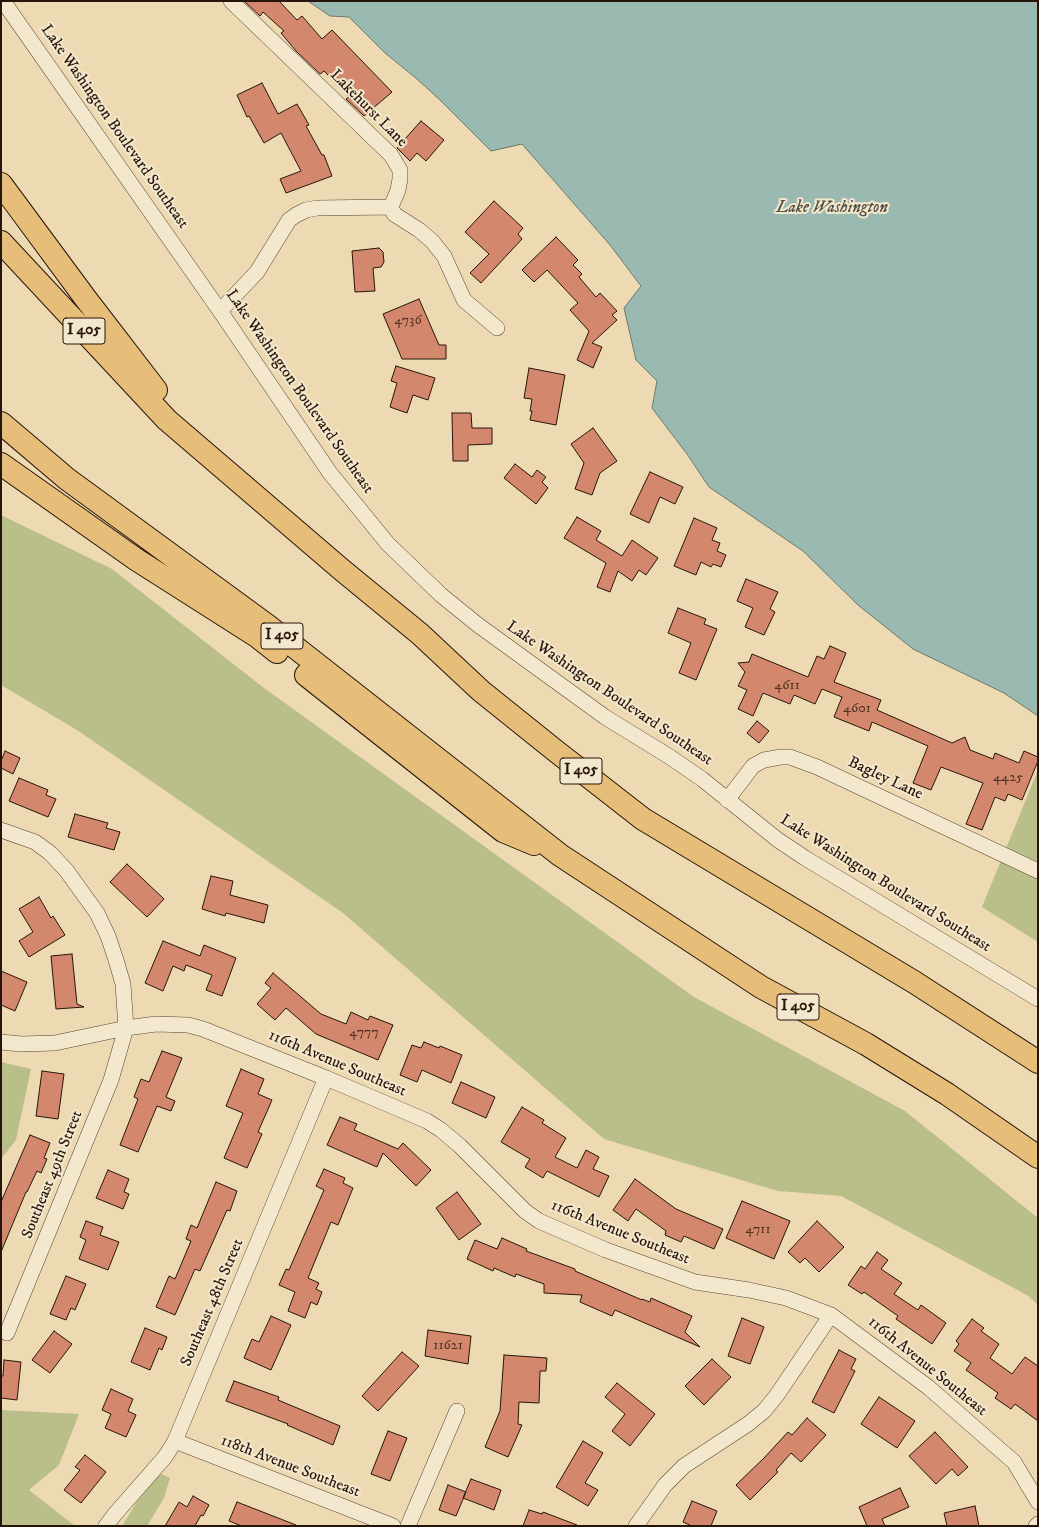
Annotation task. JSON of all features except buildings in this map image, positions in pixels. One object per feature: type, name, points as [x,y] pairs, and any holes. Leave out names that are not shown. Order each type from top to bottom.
[{"type":"highway","points":[[1,184],[86,299],[163,399],[167,420]]},
{"type":"highway","name":"I 405","points":[[1,242],[167,420],[336,565],[420,634],[481,691],[643,819],[914,982],[1038,1062]]},
{"type":"highway","name":"I 405","points":[[1,423],[67,479],[268,626],[560,855],[760,987],[866,1044],[947,1094],[1038,1156]]},
{"type":"highway","points":[[1,464],[137,560],[258,637],[503,831],[560,855]]},
{"type":"street","name":"Lake Washington Boulevard Southeast","points":[[3,1],[220,311],[330,473],[388,544],[442,595],[478,625],[605,717],[670,757],[702,779],[778,840],[805,858],[1038,999]]},
{"type":"street","name":"Lakehurst Lane","points":[[231,1],[391,155],[400,170],[398,190],[391,207]]},
{"type":"street","points":[[220,311],[257,272],[289,220],[296,215],[306,210],[317,208],[391,207],[394,214],[432,241],[444,256],[464,300],[497,328]]},
{"type":"street","name":"Bagley Lane","points":[[727,800],[753,766],[764,760],[781,756],[790,757],[817,767],[1038,871]]},
{"type":"street","name":"Southeast 49th Street","points":[[1,830],[35,842],[50,852],[66,870],[96,912],[108,936],[123,984],[126,1028],[111,1080],[8,1333]]},
{"type":"street","name":"116th Avenue Southeast","points":[[1,1042],[21,1044],[54,1043],[126,1028],[156,1024],[188,1025],[203,1028],[427,1121],[441,1130],[460,1146],[525,1211],[539,1221],[606,1250],[695,1282],[749,1290],[786,1298],[831,1315],[928,1387],[1014,1462],[1038,1502]]},
{"type":"street","name":"Southeast 48th Street","points":[[106,1526],[165,1457],[175,1441],[326,1078]]},
{"type":"street","points":[[636,1526],[665,1485],[684,1466],[748,1424],[778,1395],[831,1315]]},
{"type":"street","points":[[408,1526],[457,1411]]},
{"type":"street","name":"118th Avenue Southeast","points":[[175,1441],[392,1526]]},
{"type":"green space","points":[[1,515],[112,569],[264,688],[694,997],[905,1111],[1038,1218],[1038,1305],[1027,1295],[841,1196],[778,1191],[604,1139],[343,913],[77,730],[1,685]]},
{"type":"green space","points":[[1038,770],[1038,942],[982,907]]},
{"type":"green space","points":[[1,1062],[31,1069],[16,1140],[1,1159]]},
{"type":"green space","points":[[1,1410],[79,1414],[59,1465],[29,1490],[75,1526],[1,1526]]},
{"type":"green space","points":[[159,1473],[170,1478],[164,1498],[147,1526],[122,1526],[143,1492]]},
{"type":"water","name":"Lake Washington","points":[[308,1],[1038,1],[1038,716],[1004,693],[913,649],[858,605],[803,551],[709,487],[687,454],[652,408],[657,381],[636,360],[624,308],[641,286],[610,245],[522,144],[491,151],[441,101],[385,53],[349,17],[330,16]]}]
